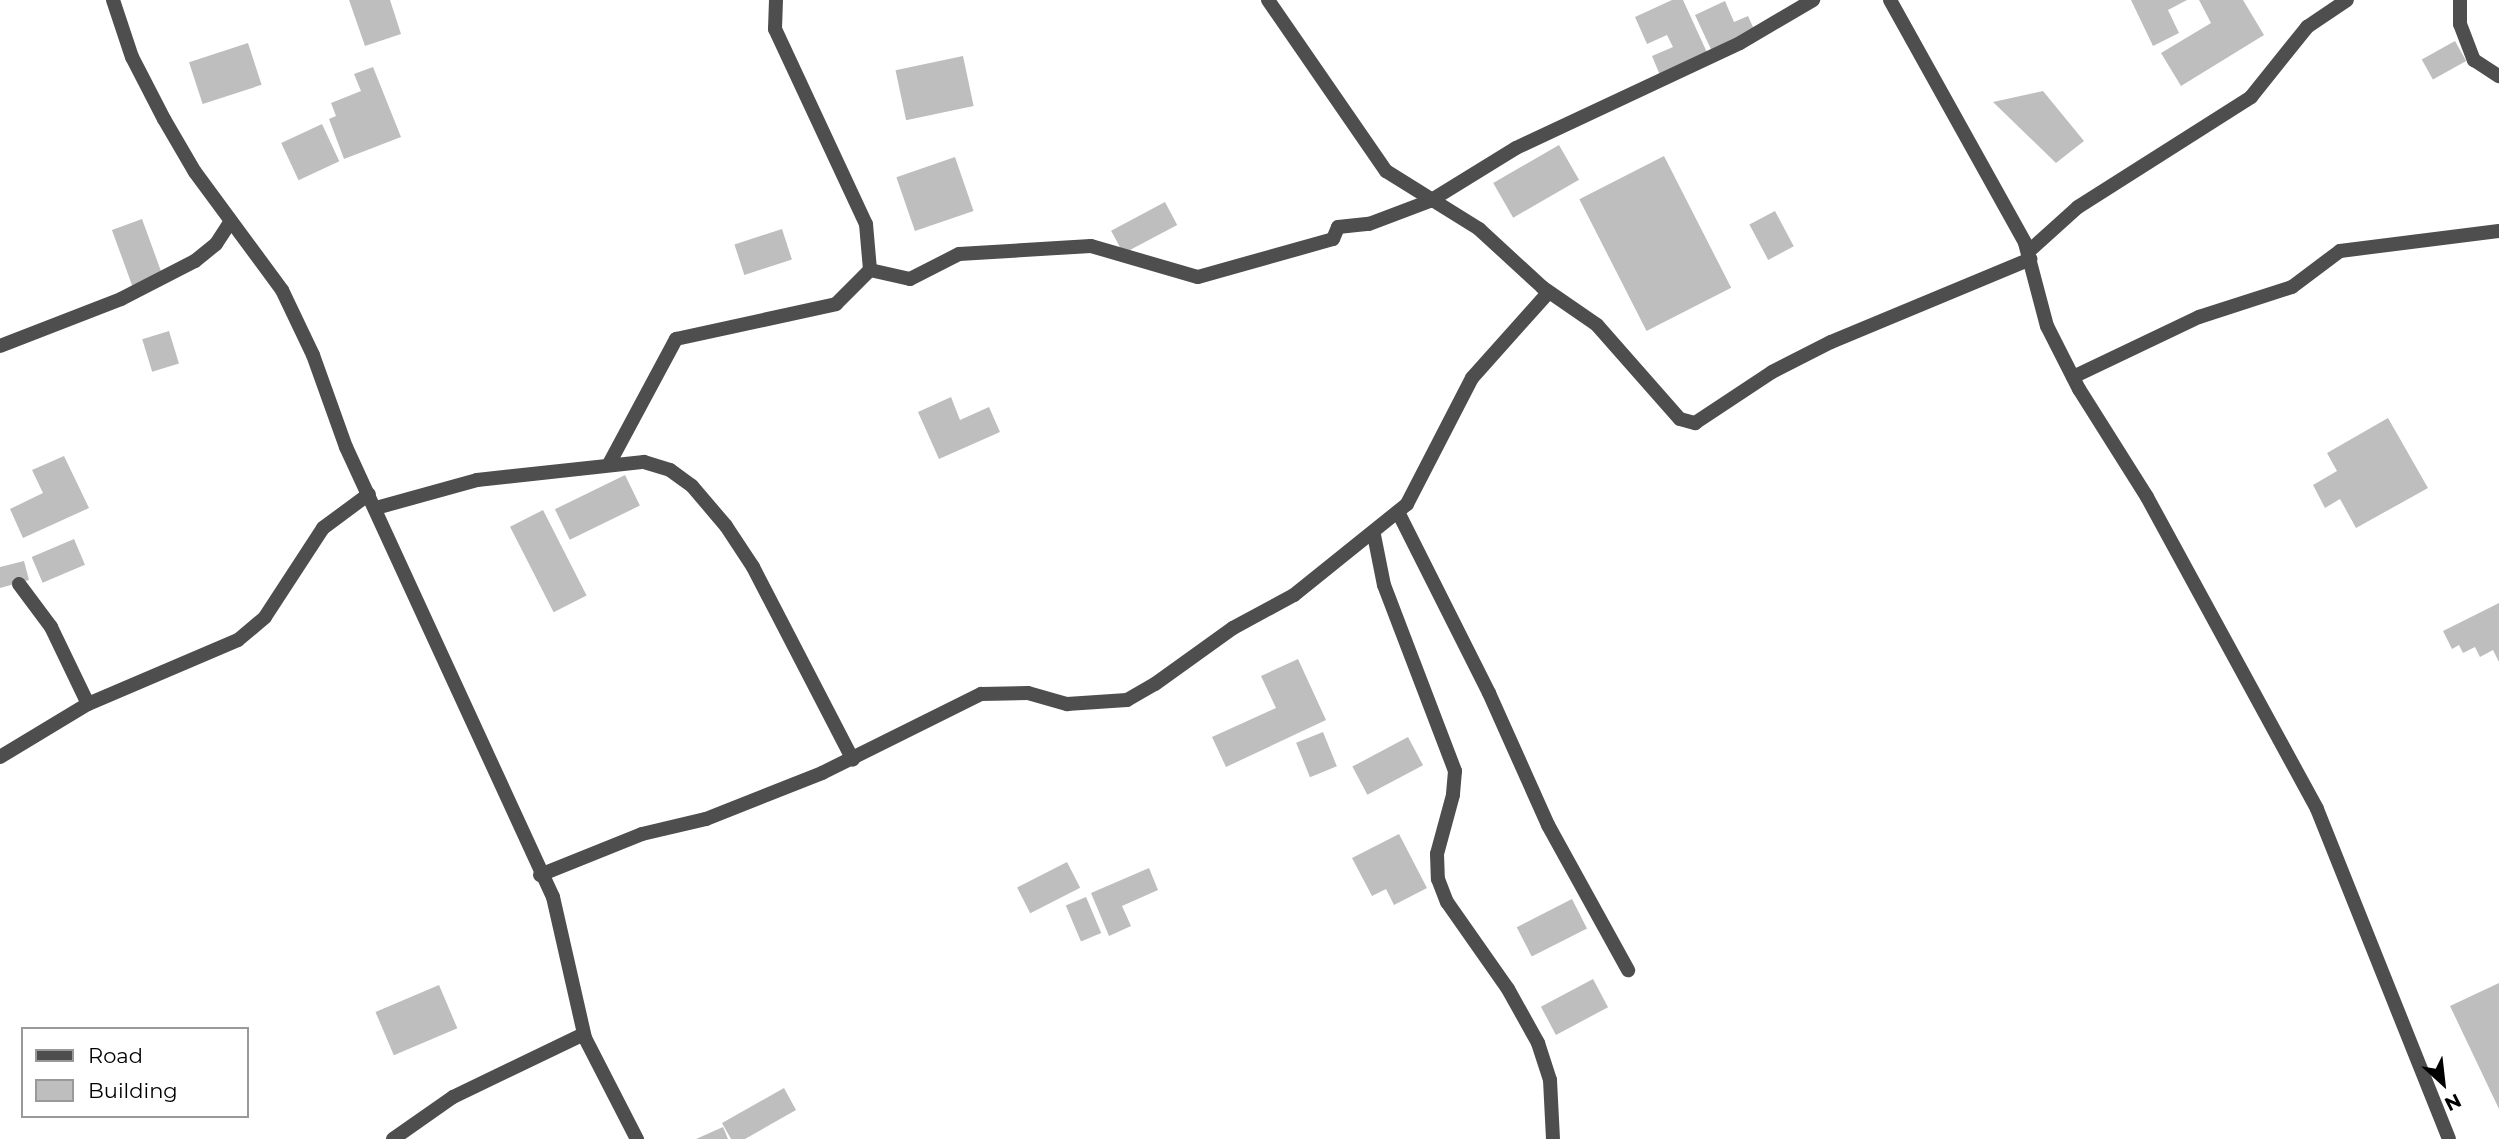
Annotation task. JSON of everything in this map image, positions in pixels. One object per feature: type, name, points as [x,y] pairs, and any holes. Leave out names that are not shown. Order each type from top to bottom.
[{"type":"street","points":[[113,0],[132,57],[164,119],[231,221],[282,290],[372,501],[540,874],[553,897],[584,1034],[637,1139]]},
{"type":"street","points":[[609,464],[676,339],[836,304],[870,270],[866,224],[775,29],[776,0]]},
{"type":"street","points":[[1268,0],[1386,171],[1430,201],[1479,229],[1549,292],[1597,325],[1680,419],[1695,422],[1772,372],[1831,342],[2029,256],[2078,207],[2251,97],[2307,27],[2347,0]]},
{"type":"street","points":[[870,270],[909,279],[959,254],[1091,246],[1198,277],[1332,239],[1338,228],[1369,224],[1430,201],[1516,148],[1740,43],[1813,0]]},
{"type":"street","points":[[1891,0],[2029,256],[2043,316],[2073,377],[2147,497],[2317,809],[2449,1139]]},
{"type":"street","points":[[2460,0],[2460,24],[2474,60],[2499,76]]},
{"type":"street","points":[[0,346],[121,299],[195,261],[216,244],[231,221]]},
{"type":"street","points":[[2073,377],[2199,317],[2292,287],[2340,251],[2499,231]]},
{"type":"street","points":[[540,874],[642,834],[728,811],[853,760],[981,694],[1028,692],[1067,704],[1127,699],[1233,628],[1294,595],[1374,535],[1407,504],[1472,378],[1549,292]]},
{"type":"street","points":[[0,757],[88,704],[238,640],[265,617],[323,528],[372,501],[477,480],[644,461],[670,470],[692,486],[726,526],[779,611],[853,760]]},
{"type":"street","points":[[1398,512],[1489,694],[1548,825],[1628,970]]},
{"type":"street","points":[[1374,535],[1384,585],[1455,771],[1454,795],[1437,854],[1438,879],[1447,902],[1508,989],[1538,1043],[1550,1080],[1553,1139]]},
{"type":"street","points":[[19,584],[51,627],[88,704]]},
{"type":"street","points":[[393,1139],[453,1097],[584,1034]]},
{"type":"building","points":[[349,0],[390,0],[401,34],[365,46]]},
{"type":"building","points":[[1672,0],[1683,0],[1710,59],[1662,80],[1652,56],[1673,47],[1667,35],[1647,44],[1635,17]]},
{"type":"building","points":[[2131,0],[2187,0],[2168,10],[2179,33],[2153,46]]},
{"type":"building","points":[[2199,0],[2243,0],[2264,35],[2181,86],[2161,53],[2211,23]]},
{"type":"building","points":[[1725,1],[1734,22],[1748,16],[1758,38],[1715,58],[1695,15]]},
{"type":"building","points":[[2455,41],[2466,61],[2433,80],[2422,59]]},
{"type":"building","points":[[248,43],[262,85],[203,104],[189,62]]},
{"type":"building","points":[[963,56],[974,106],[906,120],[896,70]]},
{"type":"building","points":[[373,67],[401,137],[344,159],[329,119],[336,116],[331,103],[361,91],[354,74]]},
{"type":"building","points":[[2043,91],[2084,141],[2056,163],[1993,102]]},
{"type":"building","points":[[322,124],[339,161],[299,180],[281,143]]},
{"type":"building","points":[[1559,145],[1579,180],[1513,218],[1493,183]]},
{"type":"building","points":[[1664,156],[1731,288],[1647,331],[1579,199]]},
{"type":"building","points":[[955,157],[974,211],[915,231],[896,177]]},
{"type":"building","points":[[1165,202],[1177,225],[1123,254],[1111,231]]},
{"type":"building","points":[[1775,211],[1794,246],[1768,260],[1749,225]]},
{"type":"building","points":[[142,219],[162,274],[132,285],[112,230]]},
{"type":"building","points":[[782,229],[792,259],[744,275],[734,244]]},
{"type":"building","points":[[169,331],[179,364],[152,372],[142,339]]},
{"type":"building","points":[[951,397],[960,420],[989,407],[1000,432],[939,459],[918,412]]},
{"type":"building","points":[[2388,418],[2428,488],[2356,528],[2340,499],[2325,508],[2313,485],[2337,471],[2327,453]]},
{"type":"building","points":[[64,456],[89,508],[23,538],[10,509],[43,493],[32,470]]},
{"type":"building","points":[[625,475],[640,506],[570,540],[555,509]]},
{"type":"building","points":[[543,510],[587,596],[554,612],[510,527]]},
{"type":"building","points":[[74,539],[85,565],[43,583],[32,557]]},
{"type":"building","points":[[24,561],[29,580],[0,588],[0,567]]},
{"type":"building","points":[[2499,603],[2499,662],[2493,650],[2480,657],[2475,647],[2463,653],[2459,645],[2452,649],[2443,631]]},
{"type":"building","points":[[1298,659],[1326,720],[1226,767],[1212,737],[1276,708],[1261,676]]},
{"type":"building","points":[[1323,732],[1337,766],[1310,777],[1296,743]]},
{"type":"building","points":[[1408,737],[1423,765],[1367,795],[1352,767]]},
{"type":"building","points":[[1399,834],[1427,888],[1394,905],[1386,889],[1372,896],[1352,858]]},
{"type":"building","points":[[1067,862],[1080,888],[1030,913],[1017,887]]},
{"type":"building","points":[[1149,868],[1158,890],[1122,906],[1131,926],[1109,936],[1091,893]]},
{"type":"building","points":[[1086,897],[1101,933],[1081,941],[1066,906]]},
{"type":"building","points":[[1572,899],[1587,928],[1532,957],[1517,927]]},
{"type":"building","points":[[1593,979],[1608,1007],[1556,1035],[1541,1007]]},
{"type":"building","points":[[2499,983],[2499,1109],[2450,1006]]},
{"type":"building","points":[[439,985],[457,1028],[394,1055],[375,1012]]},
{"type":"building","points":[[784,1088],[796,1110],[745,1139],[731,1139],[722,1123]]},
{"type":"building","points":[[723,1127],[728,1139],[696,1139]]}]
